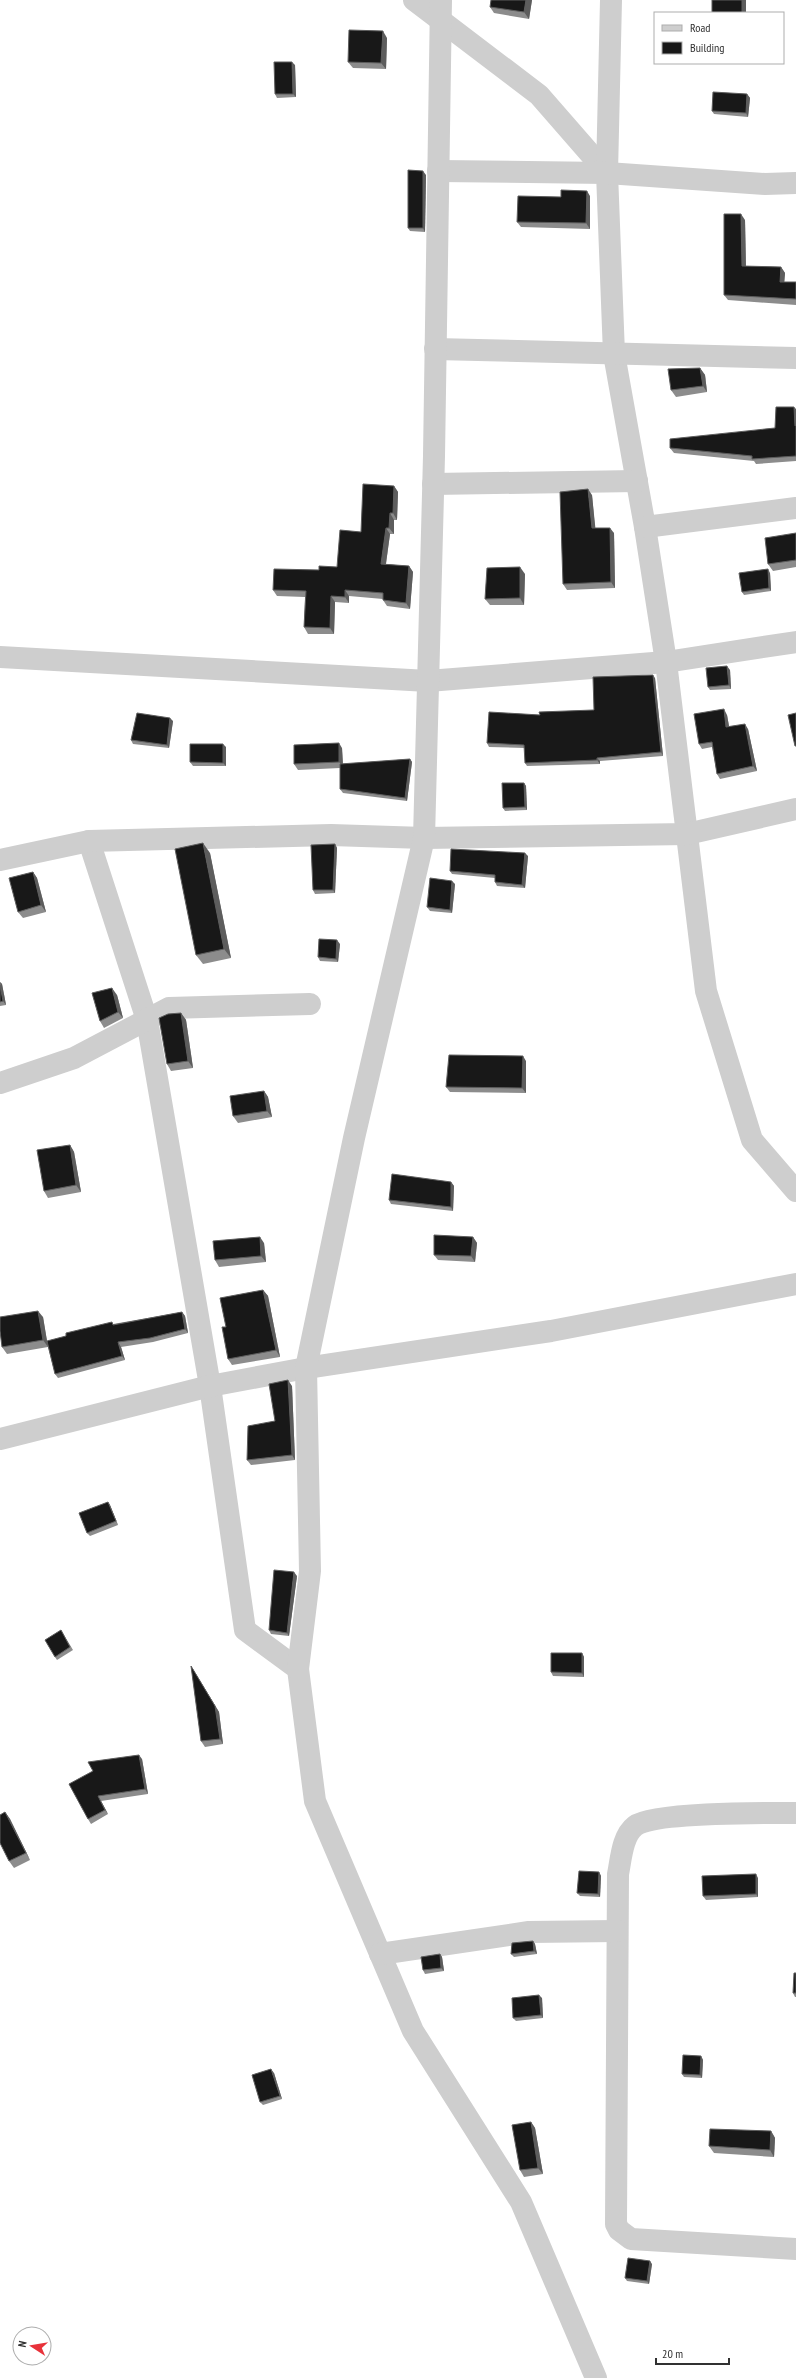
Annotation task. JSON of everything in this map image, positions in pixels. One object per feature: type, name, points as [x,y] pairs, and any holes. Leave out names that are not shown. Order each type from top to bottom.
[{"type":"street","points":[[414,0],[441,9],[539,95],[607,173]]},
{"type":"street","points":[[611,0],[607,173],[614,354],[645,527],[666,662],[706,990],[752,1140],[796,1190]]},
{"type":"street","points":[[441,9],[433,484],[424,838],[354,1138],[306,1368],[310,1571],[298,1669],[315,1801],[413,2031],[521,2202],[596,2378]]},
{"type":"street","points":[[438,171],[607,173],[765,184],[796,183]]},
{"type":"street","points":[[435,349],[796,358]]},
{"type":"street","points":[[433,484],[637,481]]},
{"type":"street","points":[[645,527],[796,508]]},
{"type":"street","points":[[0,657],[428,681],[666,662],[796,642]]},
{"type":"street","points":[[0,860],[89,841],[331,835],[424,838],[687,834],[796,809]]},
{"type":"street","points":[[89,841],[147,1020],[210,1386],[245,1630],[298,1669]]},
{"type":"street","points":[[0,1083],[74,1058],[169,1008],[310,1004]]},
{"type":"street","points":[[0,1439],[210,1386],[306,1368],[551,1331],[796,1284]]},
{"type":"street","points":[[796,1813],[725,1813],[651,1820],[636,1826],[628,1834],[618,1874],[616,2224],[619,2230],[631,2239],[796,2249]]},
{"type":"street","points":[[380,1954],[529,1932],[617,1931]]},
{"type":"building","points":[[491,0],[526,0],[524,12],[490,7]]},
{"type":"building","points":[[712,0],[742,0],[742,12],[712,12]]},
{"type":"building","points":[[349,30],[383,31],[381,63],[348,62]]},
{"type":"building","points":[[274,62],[292,62],[293,94],[275,94]]},
{"type":"building","points":[[713,92],[747,94],[746,113],[712,111]]},
{"type":"building","points":[[408,170],[423,171],[423,228],[408,228]]},
{"type":"building","points":[[561,190],[587,191],[586,223],[517,222],[518,196],[561,197]]},
{"type":"building","points":[[724,214],[741,214],[742,266],[781,267],[780,282],[796,282],[796,299],[724,295]]},
{"type":"building","points":[[700,368],[703,386],[671,390],[668,369]]},
{"type":"building","points":[[776,407],[794,407],[795,426],[796,425],[796,456],[752,459],[752,456],[670,448],[670,439],[775,428]]},
{"type":"building","points":[[363,484],[394,486],[393,513],[390,513],[389,528],[386,528],[381,564],[409,566],[406,603],[383,600],[383,593],[345,590],[345,597],[331,596],[330,628],[304,627],[306,591],[273,590],[274,569],[319,570],[319,566],[337,567],[340,530],[361,532]]},
{"type":"building","points":[[588,489],[592,528],[610,528],[611,582],[563,584],[560,492]]},
{"type":"building","points":[[796,533],[796,560],[768,564],[765,538]]},
{"type":"building","points":[[520,567],[520,598],[485,599],[487,568]]},
{"type":"building","points":[[768,569],[769,588],[742,592],[739,573]]},
{"type":"building","points":[[727,666],[729,685],[708,687],[706,668]]},
{"type":"building","points":[[653,675],[661,752],[597,758],[597,760],[525,763],[524,745],[487,743],[489,712],[540,715],[539,712],[594,710],[593,677]]},
{"type":"building","points":[[724,709],[726,727],[745,724],[753,766],[717,774],[712,742],[699,744],[694,714]]},
{"type":"building","points":[[137,713],[170,718],[167,745],[131,740]]},
{"type":"building","points":[[796,713],[796,746],[795,746],[788,715]]},
{"type":"building","points":[[339,743],[339,762],[294,764],[294,745]]},
{"type":"building","points":[[190,744],[223,744],[223,763],[190,762]]},
{"type":"building","points":[[410,759],[405,798],[340,789],[340,764]]},
{"type":"building","points":[[502,783],[524,783],[525,807],[503,808]]},
{"type":"building","points":[[203,843],[224,949],[196,955],[175,849]]},
{"type":"building","points":[[335,844],[333,890],[313,890],[311,845]]},
{"type":"building","points":[[451,849],[525,853],[522,885],[495,882],[495,875],[450,871]]},
{"type":"building","points":[[33,872],[41,905],[18,912],[9,878]]},
{"type":"building","points":[[430,878],[452,881],[450,910],[427,907]]},
{"type":"building","points":[[319,939],[337,940],[336,959],[318,957]]},
{"type":"building","points":[[0,985],[3,1001],[0,1002]]},
{"type":"building","points":[[112,988],[118,1012],[100,1021],[92,993]]},
{"type":"building","points":[[181,1013],[188,1061],[167,1064],[159,1018],[168,1014]]},
{"type":"building","points":[[449,1055],[523,1056],[522,1088],[446,1087]]},
{"type":"building","points":[[264,1091],[267,1111],[233,1116],[230,1096]]},
{"type":"building","points":[[70,1145],[76,1185],[44,1191],[37,1150]]},
{"type":"building","points":[[392,1174],[451,1182],[451,1207],[389,1200]]},
{"type":"building","points":[[434,1235],[473,1237],[471,1256],[434,1255]]},
{"type":"building","points":[[260,1237],[261,1256],[215,1260],[213,1241]]},
{"type":"building","points":[[263,1290],[276,1350],[228,1359],[222,1327],[226,1327],[220,1298]]},
{"type":"building","points":[[38,1311],[43,1340],[2,1347],[0,1317]]},
{"type":"building","points":[[182,1312],[185,1329],[150,1338],[118,1342],[122,1356],[55,1374],[47,1341],[66,1336],[66,1333],[112,1322],[113,1325]]},
{"type":"building","points":[[288,1380],[292,1455],[247,1460],[248,1426],[275,1421],[269,1384]]},
{"type":"building","points":[[108,1502],[116,1521],[87,1533],[79,1513]]},
{"type":"building","points":[[274,1570],[294,1572],[287,1633],[269,1630]]},
{"type":"building","points":[[61,1630],[70,1647],[55,1657],[45,1640]]},
{"type":"building","points":[[551,1653],[582,1653],[582,1673],[551,1672]]},
{"type":"building","points":[[191,1666],[215,1706],[220,1739],[201,1741]]},
{"type":"building","points":[[139,1755],[145,1789],[98,1796],[105,1810],[88,1819],[69,1784],[93,1771],[88,1762]]},
{"type":"building","points":[[5,1812],[26,1853],[9,1861],[0,1843],[0,1815]]},
{"type":"building","points":[[579,1871],[599,1872],[598,1894],[577,1893]]},
{"type":"building","points":[[756,1874],[756,1894],[703,1896],[702,1876]]},
{"type":"building","points":[[533,1941],[534,1951],[511,1954],[512,1943]]},
{"type":"building","points":[[440,1954],[441,1968],[423,1970],[421,1957]]},
{"type":"building","points":[[794,1973],[796,1973],[796,1993],[793,1993]]},
{"type":"building","points":[[539,1995],[541,2015],[513,2018],[512,1998]]},
{"type":"building","points":[[683,2055],[701,2056],[700,2075],[682,2074]]},
{"type":"building","points":[[271,2069],[280,2096],[260,2102],[252,2075]]},
{"type":"building","points":[[531,2122],[538,2168],[520,2170],[512,2125]]},
{"type":"building","points":[[710,2129],[771,2131],[770,2150],[709,2146]]},
{"type":"building","points":[[628,2258],[650,2261],[647,2281],[625,2278]]}]
